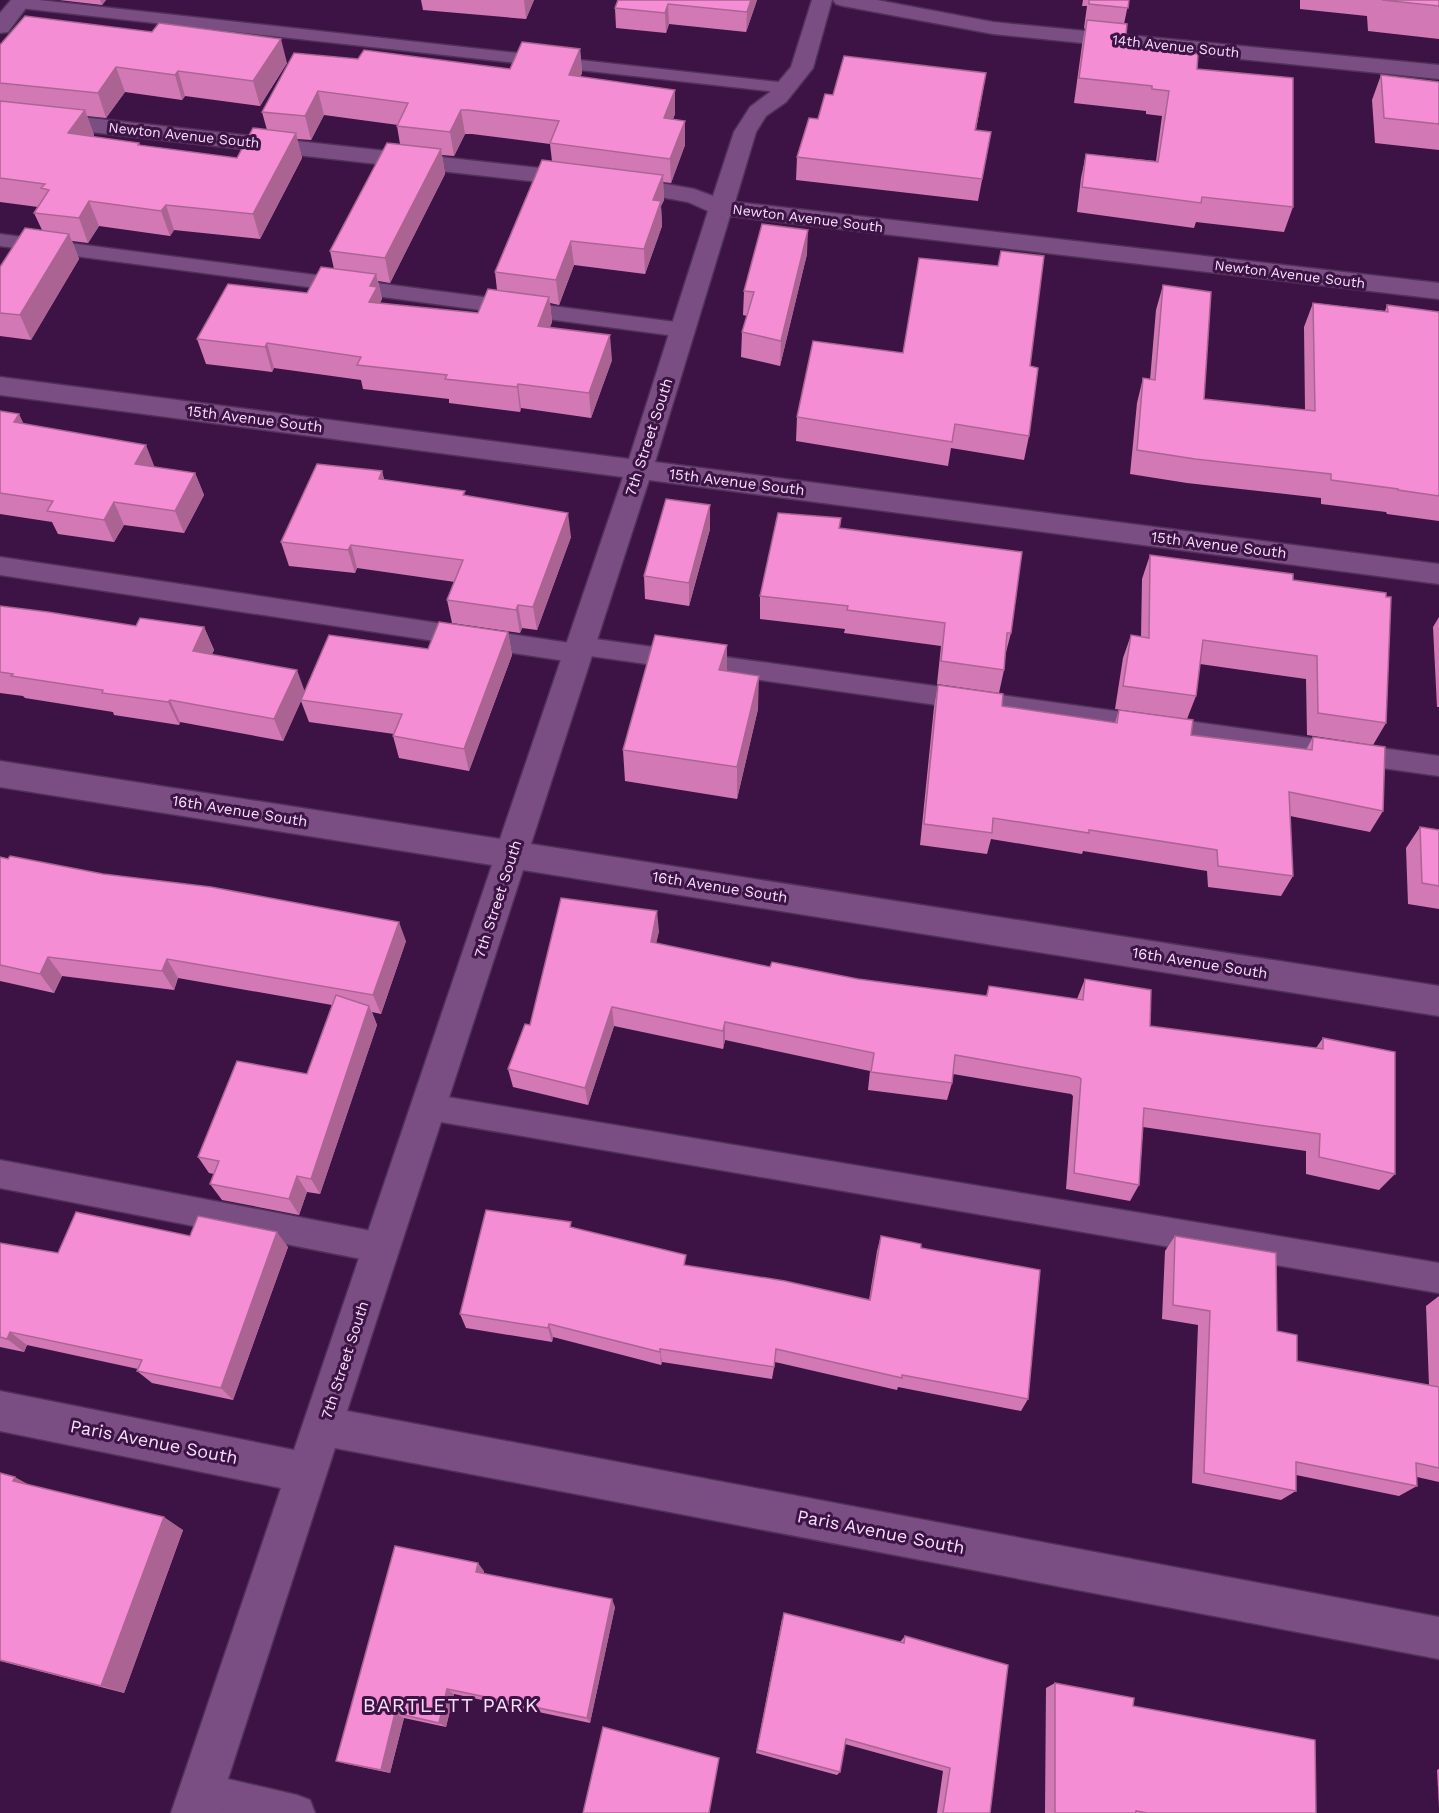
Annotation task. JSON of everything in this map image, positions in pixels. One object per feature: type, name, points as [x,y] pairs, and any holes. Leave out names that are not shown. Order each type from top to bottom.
[{"type":"street","name":"7th Street South","points":[[198,1802],[580,650],[745,132],[758,112],[787,88],[802,68],[822,0]]},
{"type":"street","name":"14th Avenue South","points":[[843,0],[993,28],[1439,72]]},
{"type":"street","points":[[0,27],[21,2]]},
{"type":"street","name":"Newton Avenue South","points":[[0,115],[638,186],[694,196],[722,208],[1439,291]]},
{"type":"street","name":"15th Avenue South","points":[[0,386],[1439,574]]},
{"type":"street","name":"16th Avenue South","points":[[0,774],[1439,1001]]},
{"type":"street","name":"Paris Avenue South","points":[[0,1411],[308,1473]]},
{"type":"street","name":"Paris Avenue South","points":[[323,1426],[1439,1638]]},
{"type":"lane","points":[[21,2],[787,88]]},
{"type":"lane","points":[[0,240],[683,330]]},
{"type":"lane","points":[[0,566],[580,650],[1439,766]]},
{"type":"lane","points":[[429,1107],[1439,1278]]},
{"type":"lane","points":[[0,1174],[382,1248]]},
{"type":"lane","points":[[198,1802],[297,1813]]},
{"type":"building","points":[[618,0],[751,0],[747,12],[668,4],[665,13],[615,8]]},
{"type":"building","points":[[1089,0],[1129,0],[1128,8],[1089,4]]},
{"type":"building","points":[[1382,0],[1439,0],[1439,6]]},
{"type":"building","points":[[25,16],[152,32],[159,23],[281,39],[253,81],[178,71],[175,75],[116,67],[98,93],[0,83],[0,45]]},
{"type":"building","points":[[1087,20],[1127,24],[1125,46],[1198,54],[1197,69],[1293,78],[1293,207],[1202,197],[1201,203],[1082,187],[1086,154],[1158,162],[1169,91],[1152,89],[1152,86],[1079,78]]},
{"type":"building","points":[[522,42],[580,49],[569,75],[675,90],[664,118],[685,121],[670,159],[550,143],[559,121],[468,110],[461,110],[450,132],[397,126],[408,103],[318,91],[305,116],[262,112],[294,53],[358,59],[364,50],[510,69]]},
{"type":"building","points":[[844,56],[986,73],[975,130],[991,132],[982,179],[797,157],[809,118],[818,119],[825,94],[833,95]]},
{"type":"building","points":[[1381,75],[1439,82],[1439,124],[1384,118]]},
{"type":"building","points":[[0,101],[85,110],[68,133],[237,158],[253,128],[296,133],[253,214],[166,205],[161,211],[89,201],[79,218],[34,213],[49,190],[41,188],[45,184],[0,178]]},
{"type":"building","points":[[387,143],[441,149],[385,258],[330,251]]},
{"type":"building","points":[[542,160],[663,175],[653,200],[661,201],[644,249],[571,241],[556,280],[495,272]]},
{"type":"building","points":[[762,224],[808,230],[781,341],[742,332],[754,292],[744,291]]},
{"type":"building","points":[[25,228],[69,234],[20,315],[0,313],[0,267]]},
{"type":"building","points":[[1001,251],[1044,256],[1030,366],[1038,368],[1029,436],[955,424],[952,442],[797,417],[813,341],[903,353],[919,258],[998,266]]},
{"type":"building","points":[[321,267],[376,274],[370,286],[377,287],[369,302],[478,313],[488,289],[549,297],[538,326],[610,335],[589,393],[518,384],[517,387],[445,379],[447,375],[357,365],[361,357],[267,343],[265,347],[197,339],[228,284],[307,293]]},
{"type":"building","points":[[1163,285],[1211,292],[1204,399],[1315,411],[1313,303],[1388,312],[1387,305],[1439,312],[1439,496],[1331,480],[1331,474],[1195,459],[1137,450],[1143,378],[1155,380]]},
{"type":"building","points":[[0,411],[19,414],[14,422],[146,445],[135,464],[195,473],[175,511],[114,502],[104,520],[47,511],[53,501],[0,493]]},
{"type":"building","points":[[317,464],[382,471],[379,479],[465,491],[463,495],[568,513],[533,607],[518,605],[516,610],[447,600],[463,560],[351,545],[348,550],[281,542]]},
{"type":"building","points":[[666,499],[710,505],[689,583],[644,576]]},
{"type":"building","points":[[778,513],[841,518],[839,528],[1022,552],[1011,633],[1007,633],[1004,670],[941,661],[945,623],[847,610],[848,606],[760,596]]},
{"type":"building","points":[[1150,555],[1293,574],[1293,580],[1386,593],[1386,597],[1391,597],[1386,723],[1318,713],[1317,656],[1203,640],[1196,696],[1123,686],[1131,635],[1149,638]]},
{"type":"building","points":[[0,606],[136,626],[140,618],[204,627],[193,651],[297,670],[274,719],[170,700],[168,702],[102,693],[103,690],[11,676],[13,674],[0,672]]},
{"type":"building","points":[[439,622],[508,632],[464,749],[393,736],[402,714],[301,700],[329,635],[428,649]]},
{"type":"building","points":[[655,635],[727,645],[719,670],[759,676],[737,767],[623,750]]},
{"type":"building","points":[[938,685],[1003,694],[1002,706],[1117,723],[1119,710],[1193,720],[1191,735],[1312,750],[1313,737],[1385,747],[1383,811],[1289,792],[1293,876],[1218,866],[1217,850],[1089,830],[1089,833],[993,818],[992,833],[924,824]]},
{"type":"building","points":[[1420,827],[1439,830],[1439,886],[1422,883]]},
{"type":"building","points":[[10,856],[103,874],[211,887],[399,922],[373,995],[167,959],[162,971],[48,957],[40,974],[0,965],[0,857],[8,859]]},
{"type":"building","points":[[561,898],[657,911],[651,942],[770,967],[772,962],[858,979],[987,996],[989,986],[1083,1000],[1085,979],[1151,990],[1150,1026],[1323,1049],[1323,1038],[1395,1052],[1395,1174],[1319,1157],[1320,1134],[1144,1108],[1139,1185],[1074,1173],[1081,1079],[1078,1077],[955,1055],[952,1083],[871,1072],[874,1053],[725,1022],[723,1031],[612,1007],[585,1088],[508,1069],[525,1024],[530,1025]]},
{"type":"building","points":[[336,995],[369,1006],[311,1179],[297,1176],[289,1199],[210,1184],[219,1161],[198,1157],[237,1061],[307,1074]]},
{"type":"building","points":[[486,1210],[571,1222],[570,1227],[686,1255],[684,1265],[785,1281],[870,1300],[881,1236],[921,1244],[921,1248],[1040,1270],[1028,1399],[902,1375],[902,1378],[776,1349],[774,1367],[660,1349],[660,1352],[549,1324],[548,1328],[460,1314]]},
{"type":"building","points":[[76,1212],[190,1236],[198,1216],[277,1232],[221,1388],[137,1371],[142,1360],[10,1332],[7,1339],[0,1337],[0,1243],[58,1253]]},
{"type":"building","points":[[1175,1236],[1276,1253],[1277,1331],[1297,1335],[1297,1361],[1439,1387],[1439,1468],[1416,1463],[1417,1486],[1296,1462],[1296,1491],[1204,1473],[1210,1311],[1173,1305]]},
{"type":"building","points":[[0,1473],[15,1477],[13,1481],[164,1517],[101,1686],[0,1660]]},
{"type":"building","points":[[395,1546],[478,1563],[476,1572],[612,1599],[587,1718],[447,1689],[439,1723],[395,1713],[381,1770],[336,1761]]},
{"type":"building","points":[[784,1613],[904,1643],[905,1636],[1008,1665],[990,1813],[943,1813],[950,1768],[846,1739],[840,1772],[757,1750]]},
{"type":"building","points":[[1055,1683],[1134,1698],[1133,1706],[1315,1740],[1316,1813],[1147,1813],[1136,1811],[1136,1813],[1055,1813]]},
{"type":"building","points":[[603,1727],[719,1758],[709,1813],[583,1813]]},
{"type":"district","name":"BARTLETT PARK","points":[[451,1705]]}]
